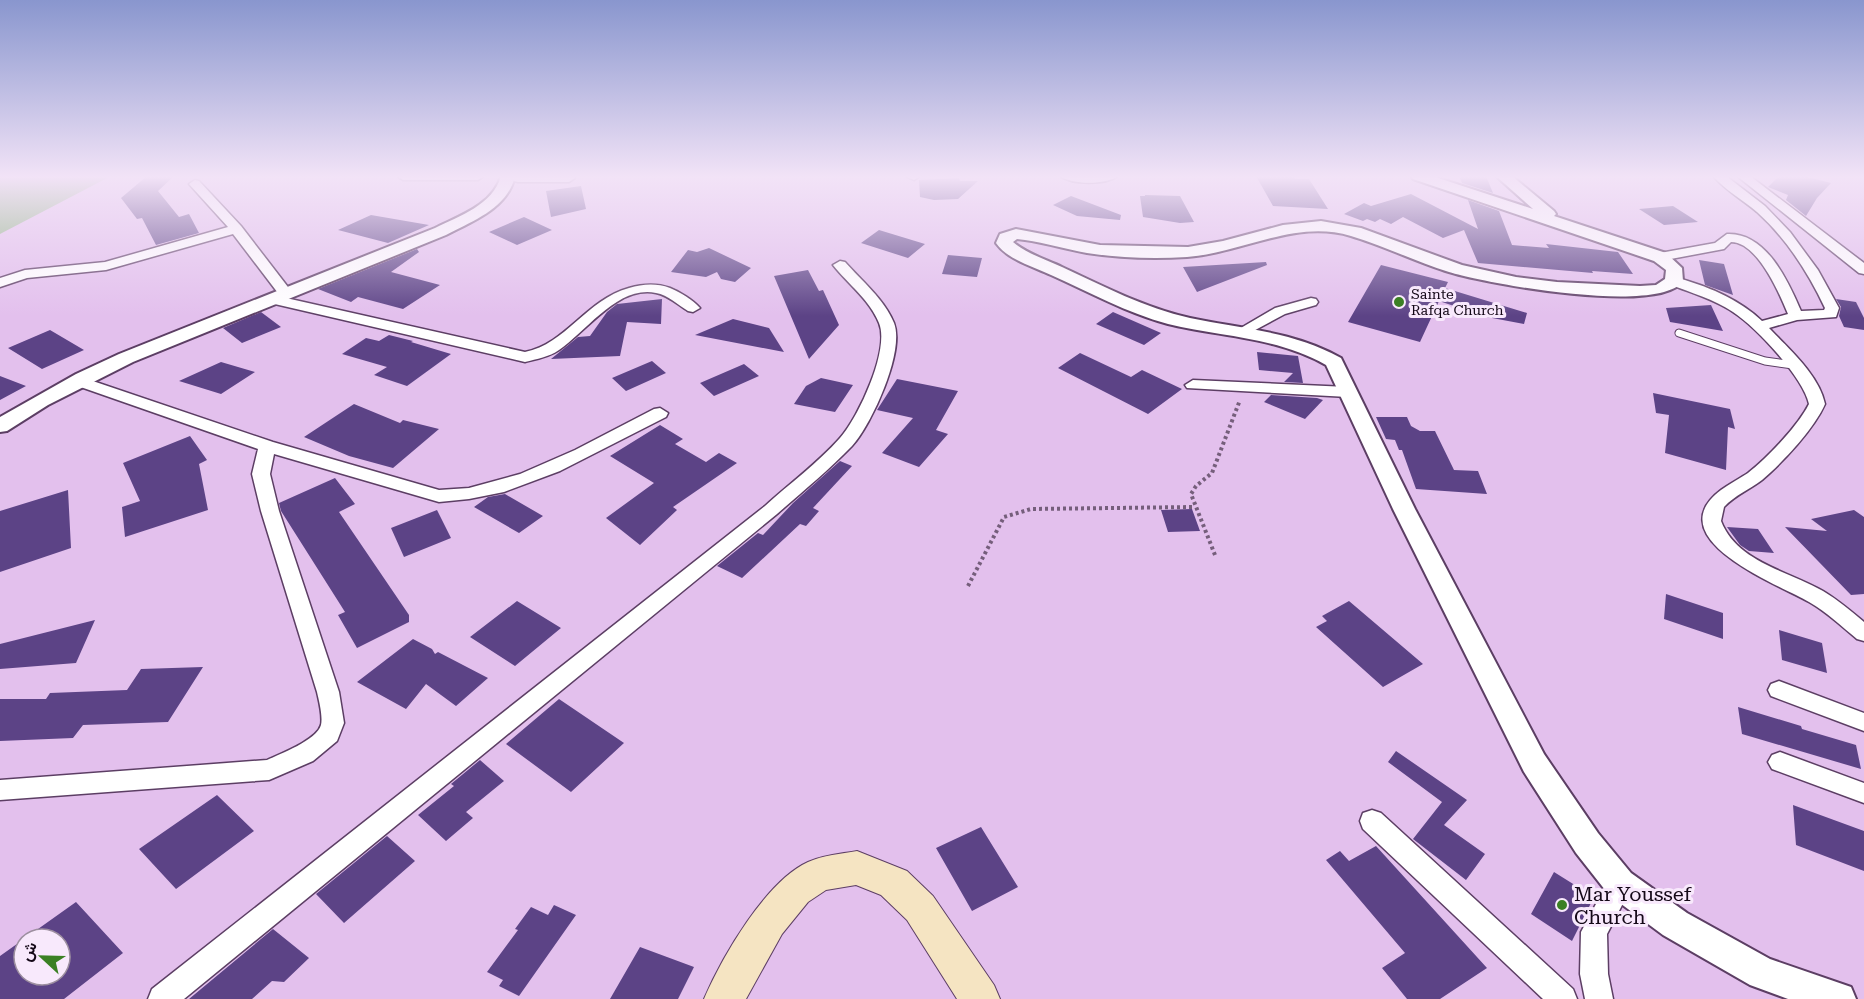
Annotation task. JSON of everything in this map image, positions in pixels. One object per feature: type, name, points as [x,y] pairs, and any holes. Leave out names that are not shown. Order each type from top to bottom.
[{"type":"main road","points":[[724,999],[769,921],[795,890],[819,874],[858,868],[894,883],[920,908],[980,999]]},
{"type":"street","points":[[230,223],[278,296],[525,357],[534,357],[552,348],[602,303],[627,292],[659,289],[693,308]]},
{"type":"street","points":[[0,426],[78,381],[145,350],[457,223]]},
{"type":"street","points":[[1561,223],[1660,257],[1674,268],[1674,280]]},
{"type":"street","points":[[1758,327],[1796,316],[1831,314],[1832,308],[1818,281],[1793,243],[1774,223]]},
{"type":"street","points":[[1805,223],[1864,270]]},
{"type":"street","points":[[1674,280],[1663,289],[1634,291],[1579,289],[1504,281],[1452,268],[1340,228],[1319,226],[1290,229],[1191,252],[1117,251],[1088,248],[1025,235],[1011,235],[1004,240],[1004,243],[1013,250],[1128,304],[1171,319],[1293,343],[1320,353],[1334,362],[1404,509],[1533,764],[1587,843],[1620,884],[1675,924],[1762,973],[1839,999]]},
{"type":"street","points":[[0,283],[25,274],[89,269],[117,263],[236,229]]},
{"type":"street","points":[[1660,257],[1719,246],[1727,238],[1742,239],[1750,243],[1788,295],[1796,316]]},
{"type":"street","points":[[162,999],[761,518],[847,441],[864,414],[885,363],[889,338],[886,324],[877,306],[840,265]]},
{"type":"street","points":[[1674,280],[1747,316],[1814,389],[1817,405],[1812,415],[1770,461],[1754,476],[1724,495],[1715,506],[1712,518],[1715,531],[1731,550],[1746,562],[1818,598],[1864,633]]},
{"type":"street","points":[[1241,332],[1280,311],[1311,302]]},
{"type":"street","points":[[78,381],[267,446],[440,496],[459,496],[489,489],[541,472],[660,413]]},
{"type":"street","points":[[1193,385],[1348,392]]},
{"type":"street","points":[[0,790],[269,770],[305,754],[329,734],[333,723],[328,692],[270,511],[261,474],[267,446]]},
{"type":"street","points":[[1779,690],[1864,722]]},
{"type":"street","points":[[1780,762],[1864,794]]},
{"type":"street","points":[[1372,821],[1563,999]]},
{"type":"street","points":[[1599,999],[1594,974],[1594,932],[1620,884]]},
{"type":"lane","points":[[1679,333],[1765,361],[1792,365]]},
{"type":"path","points":[[1215,555],[1191,494],[1196,486],[1212,473],[1244,388]]},
{"type":"path","points":[[968,586],[1004,517],[1031,509],[1195,507]]},
{"type":"green space","points":[[0,223],[22,223],[0,234]]},
{"type":"building","points":[[144,223],[194,223],[199,233],[156,245]]},
{"type":"building","points":[[354,223],[415,223],[429,225],[388,243],[338,230]]},
{"type":"building","points":[[511,223],[536,223],[552,230],[517,245],[489,232]]},
{"type":"building","points":[[1414,223],[1466,223],[1478,229],[1476,223],[1503,223],[1512,245],[1549,248],[1546,244],[1618,252],[1633,274],[1592,271],[1593,273],[1478,263],[1464,230],[1443,238]]},
{"type":"building","points":[[1660,223],[1691,223],[1664,225]]},
{"type":"building","points":[[879,230],[925,244],[908,258],[861,243]]},
{"type":"building","points":[[709,248],[751,268],[735,282],[721,279],[717,272],[706,277],[671,272],[688,250],[697,252]]},
{"type":"building","points":[[417,249],[419,252],[391,272],[440,285],[403,309],[358,297],[351,302],[318,289]]},
{"type":"building","points":[[948,255],[982,258],[977,277],[942,274]]},
{"type":"building","points":[[1699,260],[1724,264],[1733,295],[1705,285]]},
{"type":"building","points":[[1266,262],[1267,265],[1197,292],[1183,267]]},
{"type":"building","name":"Sainte Rafqa Church","points":[[1381,265],[1448,282],[1445,288],[1527,313],[1524,324],[1471,314],[1472,312],[1439,301],[1420,342],[1348,322]]},
{"type":"building","points":[[808,270],[819,291],[823,290],[839,325],[809,359],[774,276]]},
{"type":"building","points":[[662,299],[661,324],[627,322],[620,356],[551,359],[578,337],[590,336],[607,312],[617,304]]},
{"type":"building","points":[[1836,299],[1856,302],[1864,318],[1864,330],[1844,327],[1839,316],[1841,307]]},
{"type":"building","points":[[1711,305],[1723,331],[1670,322],[1666,308]]},
{"type":"building","points":[[261,312],[281,327],[242,343],[223,328]]},
{"type":"building","points":[[1113,312],[1161,333],[1144,345],[1096,324]]},
{"type":"building","points":[[733,319],[769,328],[784,352],[695,335]]},
{"type":"building","points":[[50,330],[84,350],[42,369],[8,348]]},
{"type":"building","points":[[389,335],[451,354],[407,386],[374,375],[387,367],[342,354],[366,338],[379,341]]},
{"type":"building","points":[[1257,352],[1298,356],[1303,383],[1284,382],[1293,373],[1259,370]]},
{"type":"building","points":[[1080,353],[1131,377],[1142,370],[1182,389],[1148,414],[1058,368]]},
{"type":"building","points":[[652,361],[666,373],[626,391],[612,378]]},
{"type":"building","points":[[221,362],[255,372],[221,394],[179,381]]},
{"type":"building","points":[[744,364],[759,376],[714,396],[700,383]]},
{"type":"building","points":[[0,376],[26,386],[0,400]]},
{"type":"building","points":[[821,378],[853,385],[835,412],[794,404],[806,386]]},
{"type":"building","points":[[897,379],[958,391],[936,430],[948,434],[919,467],[882,453],[913,418],[877,410]]},
{"type":"building","points":[[1653,393],[1730,409],[1735,429],[1728,427],[1726,470],[1665,453],[1669,415],[1656,413]]},
{"type":"building","points":[[1271,395],[1323,400],[1305,419],[1264,402]]},
{"type":"building","points":[[354,404],[400,423],[403,420],[439,429],[393,468],[349,456],[304,437]]},
{"type":"building","points":[[1376,417],[1407,417],[1411,426],[1420,431],[1435,431],[1454,470],[1478,471],[1487,494],[1416,489],[1402,450],[1399,450],[1395,440],[1386,439]]},
{"type":"building","points":[[660,425],[683,439],[675,444],[706,462],[719,453],[737,463],[673,507],[677,510],[640,545],[606,518],[654,483],[610,456]]},
{"type":"building","points":[[190,436],[207,460],[199,464],[208,510],[125,537],[122,507],[140,501],[123,463]]},
{"type":"building","points":[[840,461],[852,466],[813,508],[819,511],[806,526],[800,524],[742,578],[717,566],[758,533],[763,535],[793,503]]},
{"type":"building","points":[[335,478],[355,504],[339,512],[409,615],[409,622],[357,648],[338,615],[345,612],[281,511],[279,503]]},
{"type":"building","points":[[68,490],[71,548],[0,572],[0,511]]},
{"type":"building","points":[[505,494],[543,516],[519,533],[474,507],[488,497]]},
{"type":"building","points":[[1192,509],[1200,531],[1168,532],[1161,510]]},
{"type":"building","points":[[437,510],[451,538],[404,557],[391,528]]},
{"type":"building","points":[[1854,510],[1864,517],[1864,594],[1851,595],[1785,527],[1827,531],[1811,519]]},
{"type":"building","points":[[1727,527],[1758,529],[1774,553],[1749,551],[1740,545]]},
{"type":"building","points":[[1666,594],[1723,613],[1723,639],[1664,619]]},
{"type":"building","points":[[517,601],[561,628],[515,666],[470,637]]},
{"type":"building","points":[[1349,601],[1423,664],[1383,687],[1316,627],[1327,621],[1322,616]]},
{"type":"building","points":[[95,620],[76,663],[0,669],[0,644]]},
{"type":"building","points":[[1779,630],[1822,643],[1827,673],[1782,660]]},
{"type":"building","points":[[413,639],[432,649],[435,654],[438,652],[488,678],[456,706],[426,684],[406,709],[357,682]]},
{"type":"building","points":[[203,667],[168,722],[83,725],[73,738],[0,741],[0,699],[46,699],[50,693],[127,690],[141,669]]},
{"type":"building","points":[[559,699],[624,743],[571,792],[506,744]]},
{"type":"building","points":[[1738,707],[1856,745],[1861,769],[1742,734]]},
{"type":"building","points":[[1396,751],[1467,800],[1444,825],[1485,854],[1466,880],[1413,839],[1442,802],[1388,762]]},
{"type":"building","points":[[480,760],[504,781],[466,812],[473,818],[446,841],[418,815],[454,786],[451,784]]},
{"type":"building","points":[[217,795],[254,831],[176,889],[139,849]]},
{"type":"building","points":[[1793,805],[1864,831],[1864,871],[1796,845]]},
{"type":"building","points":[[981,827],[1018,887],[972,911],[936,848]]},
{"type":"building","points":[[387,836],[415,861],[344,923],[316,894]]},
{"type":"building","points":[[1376,846],[1487,968],[1440,999],[1407,999],[1382,968],[1405,953],[1326,860],[1340,851],[1349,861]]},
{"type":"building","name":"Mar Youssef Church","points":[[1554,872],[1594,897],[1572,941],[1531,914]]},
{"type":"building","points":[[76,902],[123,953],[64,999],[0,999],[0,956],[12,947],[12,987],[72,987],[72,927],[41,927]]},
{"type":"building","points":[[554,905],[576,915],[519,996],[499,986],[503,980],[487,972],[518,930],[515,929],[531,907],[548,915]]},
{"type":"building","points":[[273,929],[309,958],[284,982],[272,981],[252,999],[189,999]]},
{"type":"building","points":[[640,947],[694,967],[678,999],[610,999]]},
{"type":"place","name":"Sainte Rafqa Church","points":[[1399,302]]},
{"type":"place","name":"Mar Youssef Church","points":[[1562,905]]}]
